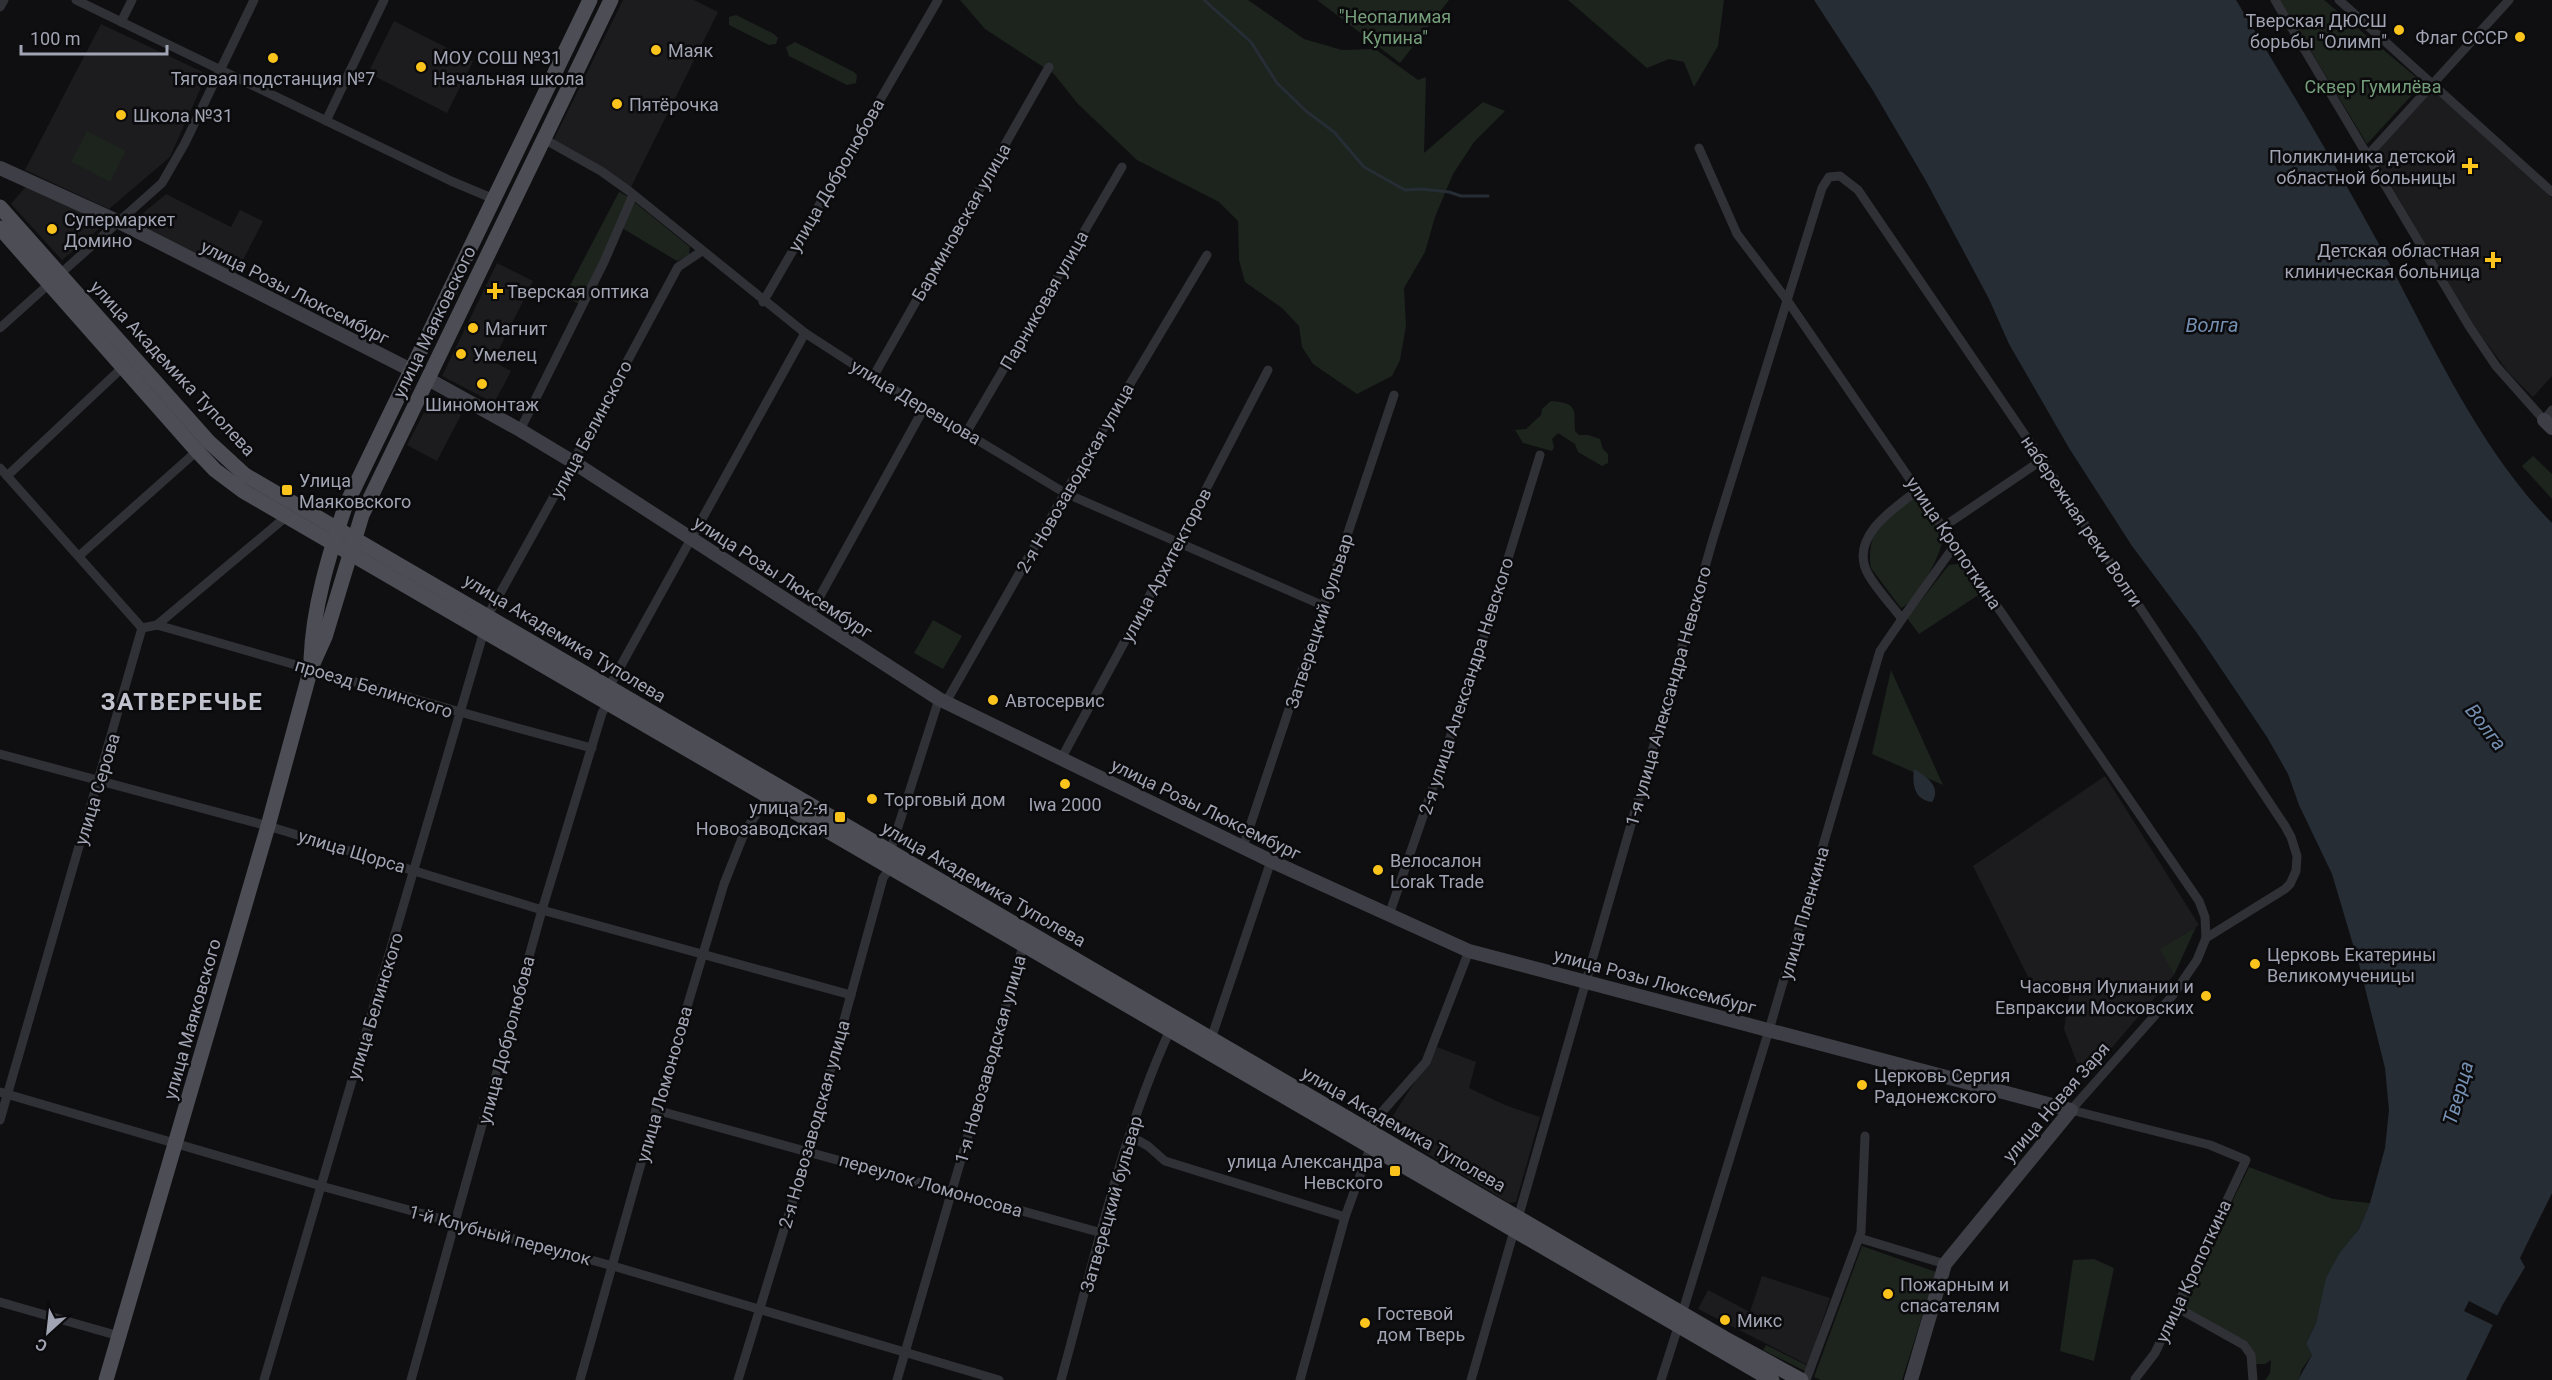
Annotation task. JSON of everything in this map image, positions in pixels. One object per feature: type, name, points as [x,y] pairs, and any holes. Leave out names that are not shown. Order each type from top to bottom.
[{"type":"main road","name":"улица Маяковского","points":[[311,668],[312,637],[332,542],[345,507],[590,0]]},
{"type":"main road","name":"улица Маяковского","points":[[106,1380],[268,826],[311,668],[325,637],[362,515],[611,0]]},
{"type":"main road","name":"улица Академика Туполева","points":[[0,207],[123,367],[197,451],[235,485],[1370,1148],[1499,1222],[1516,1224]]},
{"type":"main road","name":"улица Академика Туполева","points":[[0,228],[54,279],[232,465],[1368,1131],[1516,1224],[1680,1320],[1772,1380]]},
{"type":"main road","points":[[587,691],[600,692],[609,687]]},
{"type":"main road","points":[[608,703],[616,699],[628,698]]},
{"type":"main road","points":[[869,856],[882,856],[890,852]]},
{"type":"main road","points":[[890,868],[898,864],[910,864]]},
{"type":"main road","points":[[1170,1030],[1178,1026],[1190,1027]]},
{"type":"main road","name":"улица Академика Туполева","points":[[1680,1320],[1801,1380]]},
{"type":"street","points":[[0,8],[4,0]]},
{"type":"street","points":[[76,0],[494,199]]},
{"type":"street","points":[[122,22],[132,0]]},
{"type":"street","points":[[0,328],[162,183],[185,143],[254,0]]},
{"type":"street","points":[[326,121],[384,0]]},
{"type":"street","name":"улица Добролюбова","points":[[763,302],[938,0]]},
{"type":"street","points":[[2275,0],[2469,326],[2496,366],[2549,420]]},
{"type":"street","points":[[2339,0],[2552,192]]},
{"type":"street","points":[[2368,154],[2509,0]]},
{"type":"street","name":"Барминовская улица","points":[[873,377],[1049,67]]},
{"type":"street","name":"улица Деревцова","points":[[544,139],[601,171],[763,302],[805,333],[873,377],[1065,493],[1324,606]]},
{"type":"street","name":"улица Кропоткина","points":[[1700,148],[1737,234],[1787,300],[2199,901],[2205,917],[2206,938]]},
{"type":"street","name":"Парниковая улица","points":[[966,433],[1122,167]]},
{"type":"street","name":"улица Розы Люксембург","points":[[0,168],[117,221],[411,370]]},
{"type":"street","name":"набережная реки Волги","points":[[1829,177],[1840,176],[1858,190],[2042,460],[2288,831],[2296,849],[2297,863],[2293,877],[2285,889],[2206,938]]},
{"type":"street","name":"1-я улица Александра Невского","points":[[1471,1380],[1713,539],[1822,188],[1829,177]]},
{"type":"street","points":[[520,430],[604,262],[633,195]]},
{"type":"street","name":"улица Белинского","points":[[488,615],[678,267],[702,251]]},
{"type":"street","name":"2-я Новозаводская улица","points":[[890,852],[942,701],[1207,255]]},
{"type":"street","points":[[609,687],[805,333]]},
{"type":"street","points":[[7,476],[123,367]]},
{"type":"street","name":"улица Архитекторов","points":[[1061,759],[1178,543],[1268,370]]},
{"type":"street","name":"улица Розы Люксембург","points":[[428,379],[573,462],[942,701],[1271,861],[1469,951],[2210,1145],[2246,1160]]},
{"type":"street","name":"Затверецкий бульвар","points":[[1243,847],[1394,395]]},
{"type":"street","points":[[808,616],[924,408]]},
{"type":"street","points":[[79,556],[197,451]]},
{"type":"street","name":"2-я улица Александра Невского","points":[[1389,915],[1476,662],[1540,455]]},
{"type":"street","points":[[1943,527],[2042,460]]},
{"type":"street","points":[[0,468],[142,628]]},
{"type":"street","points":[[1902,619],[1867,573],[1863,557],[1869,536],[1876,525],[1918,490]]},
{"type":"street","name":"проезд Белинского","points":[[157,625],[287,516]]},
{"type":"street","name":"улица Пленкина","points":[[1661,1380],[1769,1030],[1881,651],[1955,545]]},
{"type":"street","name":"проезд Белинского","points":[[142,628],[157,625],[311,668],[460,714],[592,748]]},
{"type":"street","name":"улица Серова","points":[[0,1120],[4,1093],[117,722],[142,628]]},
{"type":"street","name":"улица Белинского","points":[[264,1380],[416,870],[484,631]]},
{"type":"street","name":"улица Добролюбова","points":[[411,1380],[542,910],[602,713],[608,703]]},
{"type":"street","name":"улица Щорса","points":[[0,754],[268,826],[542,910],[850,996]]},
{"type":"street","name":"улица Ломоносова","points":[[580,1380],[702,955],[737,848],[745,831],[768,797]]},
{"type":"street","points":[[1211,1039],[1271,861]]},
{"type":"street","name":"2-я Новозаводская улица","points":[[738,1380],[808,1150],[883,878],[890,868]]},
{"type":"street","name":"улица Новая Заря","points":[[1911,1380],[1945,1264],[2059,1124],[2173,995],[2197,960],[2206,938]]},
{"type":"street","name":"1-я Новозаводская улица","points":[[897,1380],[1023,946]]},
{"type":"street","points":[[1368,1131],[1374,1120],[1426,1062],[1469,951]]},
{"type":"street","name":"Затверецкий бульвар","points":[[1061,1380],[1143,1093],[1170,1030]]},
{"type":"street","name":"1-й Клубный переулок","points":[[4,1093],[321,1186],[759,1308],[999,1380]]},
{"type":"street","points":[[2043,1102],[2054,1112],[2059,1124]]},
{"type":"street","name":"переулок Ломоносова","points":[[656,1110],[808,1150],[1102,1233]]},
{"type":"street","points":[[1130,1136],[1148,1146],[1165,1161],[1345,1217]]},
{"type":"street","points":[[1806,1380],[1859,1238],[1865,1136]]},
{"type":"street","points":[[1300,1380],[1345,1217],[1370,1148]]},
{"type":"street","name":"улица Кропоткина","points":[[2135,1379],[2155,1353],[2246,1160]]},
{"type":"street","points":[[1859,1238],[1945,1264]]},
{"type":"street","points":[[0,1302],[119,1336]]},
{"type":"street","points":[[2176,1307],[2244,1345],[2251,1354],[2253,1380]]},
{"type":"shaded area","points":[[623,0],[694,0],[718,12],[629,191],[552,143]]},
{"type":"shaded area","name":"МОУ СОШ №31 Начальная школа","points":[[394,21],[473,61],[447,113],[368,73]]},
{"type":"shaded area","name":"Школа №31","points":[[101,24],[207,74],[170,157],[109,209],[25,170]]},
{"type":"shaded area","name":"Детская областная клиническая больница","points":[[2432,89],[2552,198],[2552,376],[2533,397],[2508,372],[2471,322],[2372,153]]},
{"type":"shaded area","points":[[28,184],[107,222],[62,260],[11,204]]},
{"type":"shaded area","points":[[166,194],[231,227],[240,210],[263,221],[235,276],[131,223]]},
{"type":"shaded area","points":[[497,263],[533,281],[493,361],[511,371],[494,403],[442,376]]},
{"type":"shaded area","points":[[431,399],[461,415],[437,461],[407,445]]},
{"type":"shaded area","points":[[2105,776],[2199,925],[2161,949],[2174,975],[2091,1072],[2077,1063],[2064,1029],[2070,989],[2051,984],[2036,993],[1973,866]]},
{"type":"shaded area","points":[[1437,1047],[1476,1062],[1469,1088],[1505,1105],[1540,1117],[1516,1202],[1509,1203],[1385,1128]]},
{"type":"shaded area","points":[[1762,1276],[1830,1298],[1808,1365],[1698,1309],[1708,1290],[1750,1312]]},
{"type":"green space","points":[[960,0],[1248,0],[1304,39],[1342,50],[1375,49],[1418,80],[1426,77],[1424,153],[1483,102],[1505,111],[1474,142],[1453,174],[1435,217],[1425,252],[1404,288],[1406,326],[1400,360],[1392,376],[1357,394],[1313,364],[1302,347],[1299,326],[1282,308],[1245,282],[1239,260],[1238,221],[1219,202],[1137,160],[1078,104],[1054,74],[985,29]]},
{"type":"green space","name":"\"Неопалимая Купина\"","points":[[1317,0],[1449,0],[1400,63]]},
{"type":"green space","points":[[1568,0],[1724,0],[1718,46],[1694,87],[1684,62],[1669,59],[1647,68]]},
{"type":"green space","name":"Сквер Гумилёва","points":[[2280,0],[2324,0],[2423,83],[2367,144]]},
{"type":"green space","points":[[736,15],[774,34],[778,38],[776,44],[769,45],[729,25],[729,17]]},
{"type":"green space","points":[[795,42],[854,72],[857,75],[856,83],[847,85],[789,56],[786,47]]},
{"type":"green space","points":[[87,131],[126,151],[110,182],[71,162]]},
{"type":"green space","points":[[619,192],[629,197],[582,305],[564,297]]},
{"type":"green space","points":[[633,201],[690,247],[689,255],[677,261],[622,228]]},
{"type":"green space","points":[[1551,401],[1566,403],[1573,408],[1575,431],[1579,435],[1600,439],[1603,449],[1608,454],[1608,463],[1602,466],[1578,452],[1575,444],[1558,433],[1552,439],[1554,447],[1552,451],[1523,443],[1515,430],[1526,429],[1541,415],[1542,409]]},
{"type":"green space","points":[[2533,456],[2552,474],[2552,499],[2522,466]]},
{"type":"green space","points":[[1919,496],[1939,522],[1943,531],[1943,539],[1929,574],[1914,597],[1901,608],[1871,568],[1871,547],[1877,530],[1887,517],[1906,501]]},
{"type":"green space","points":[[1964,563],[1982,590],[1980,594],[1919,634],[1907,618],[1949,565]]},
{"type":"green space","points":[[933,620],[962,636],[943,669],[914,653]]},
{"type":"green space","points":[[1891,670],[1943,785],[1872,754]]},
{"type":"green space","points":[[2196,927],[2174,975],[2160,949]]},
{"type":"green space","points":[[2249,1167],[2333,1199],[2370,1203],[2359,1229],[2340,1252],[2321,1301],[2316,1323],[2306,1344],[2312,1355],[2302,1369],[2298,1380],[2265,1380],[2270,1373],[2271,1360],[2265,1364],[2254,1364],[2254,1353],[2181,1308]]},
{"type":"green space","points":[[1862,1246],[1936,1272],[1902,1380],[1821,1380],[1814,1377]]},
{"type":"green space","points":[[2094,1259],[2114,1268],[2094,1361],[2060,1351],[2073,1260]]},
{"type":"green space","points":[[1766,1345],[1808,1366],[1805,1371],[1763,1350]]},
{"type":"water","name":"Волга","points":[[1814,0],[2236,0],[2310,122],[2478,427],[2525,493],[2552,523],[2552,1193],[2520,1258],[2525,1267],[2502,1306],[2466,1380],[2298,1380],[2312,1355],[2306,1344],[2316,1323],[2326,1278],[2340,1252],[2359,1229],[2370,1203],[2385,1148],[2389,1110],[2385,1068],[2360,968],[2332,874],[2299,805],[2288,774],[2267,737],[2197,633],[2132,546],[2069,448],[2009,344],[1989,299],[1926,181],[1872,89]]},
{"type":"water","points":[[1914,769],[1928,779],[1934,787],[1935,797],[1932,802],[1918,795],[1913,780]]},
{"type":"pier","points":[[2469,1301],[2500,1317],[2495,1326],[2464,1311]]},
{"type":"waterway","points":[[1204,0],[1251,42],[1277,83],[1306,111],[1334,132],[1364,167],[1405,190],[1421,189],[1449,192],[1461,196],[1488,196]]},
{"type":"place","name":"Тверская ДЮСШ борьбы \"Олимп\"","points":[[2399,30]]},
{"type":"place","name":"Флаг СССР","points":[[2520,37]]},
{"type":"place","name":"Маяк","points":[[656,50]]},
{"type":"place","name":"Тяговая подстанция №7","points":[[273,58]]},
{"type":"place","name":"МОУ СОШ №31 Начальная школа","points":[[421,67]]},
{"type":"place","name":"Пятёрочка","points":[[617,104]]},
{"type":"place","name":"Школа №31","points":[[121,115]]},
{"type":"place","name":"Поликлиника детской областной больницы","points":[[2470,166]]},
{"type":"place","name":"Супермаркет Домино","points":[[52,229]]},
{"type":"place","name":"Детская областная клиническая больница","points":[[2493,260]]},
{"type":"place","name":"Тверская оптика","points":[[495,291]]},
{"type":"place","name":"Магнит","points":[[473,328]]},
{"type":"place","name":"Умелец","points":[[461,354]]},
{"type":"place","name":"Шиномонтаж","points":[[482,384]]},
{"type":"place","name":"Улица Маяковского","points":[[287,490]]},
{"type":"place","name":"Автосервис","points":[[993,700]]},
{"type":"place","name":"Iwa 2000","points":[[1065,784]]},
{"type":"place","name":"Торговый дом","points":[[872,799]]},
{"type":"place","name":"улица 2-я Новозаводская","points":[[840,817]]},
{"type":"place","name":"Велосалон Lorak Trade","points":[[1378,870]]},
{"type":"place","name":"Церковь Екатерины Великомученицы","points":[[2255,964]]},
{"type":"place","name":"Часовня Иулиании и Евпраксии Московских","points":[[2206,996]]},
{"type":"place","name":"Церковь Сергия Радонежского","points":[[1862,1085]]},
{"type":"place","name":"улица Александра Невского","points":[[1395,1171]]},
{"type":"place","name":"Пожарным и спасателям","points":[[1888,1294]]},
{"type":"place","name":"Микс","points":[[1725,1320]]},
{"type":"place","name":"Гостевой дом Тверь","points":[[1365,1323]]},
{"type":"district","name":"ЗАТВЕРЕЧЬЕ","points":[[182,702]]},
{"type":"water label","name":"Тверца","points":[[2458,1093]]}]
